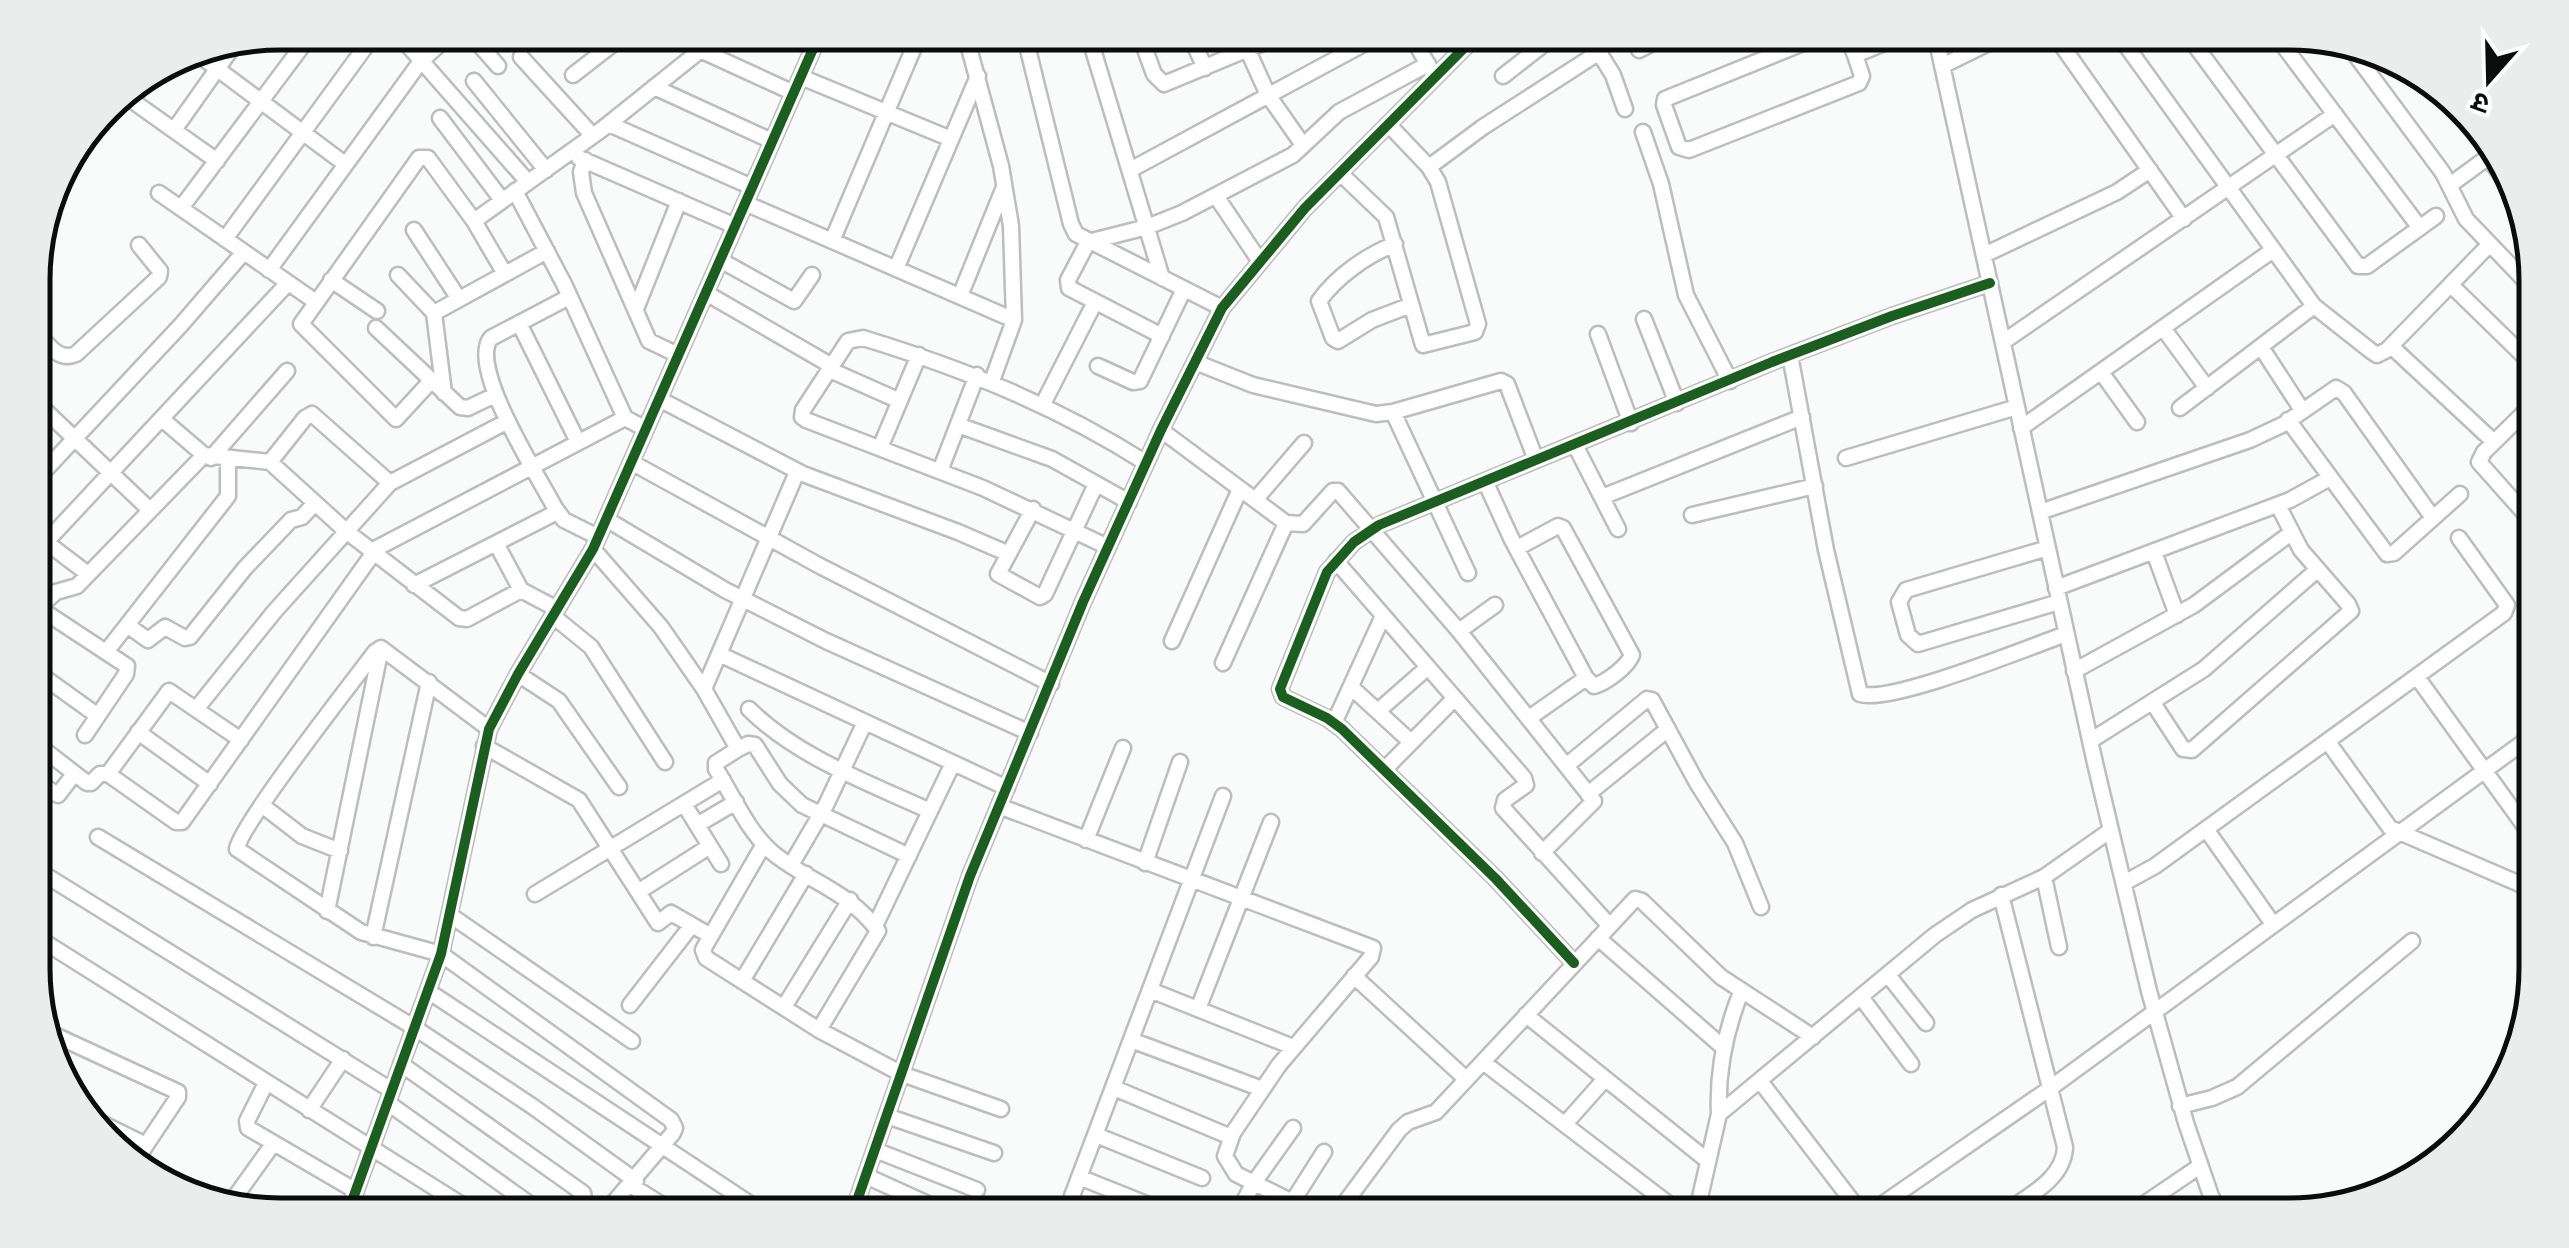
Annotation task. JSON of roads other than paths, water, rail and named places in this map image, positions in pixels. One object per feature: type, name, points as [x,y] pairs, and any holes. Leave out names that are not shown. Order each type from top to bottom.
[{"type":"street","points":[[182,208],[299,50]]},
{"type":"street","points":[[225,239],[363,50]]},
{"type":"street","points":[[412,50],[515,191],[547,250],[625,418],[646,429]]},
{"type":"street","points":[[269,270],[433,50]]},
{"type":"street","points":[[484,50],[498,66]]},
{"type":"street","points":[[573,75],[604,50]]},
{"type":"street","points":[[474,220],[594,136],[700,50],[794,92]]},
{"type":"street","points":[[353,1198],[441,954],[489,729],[596,543],[813,50]]},
{"type":"street","points":[[832,240],[913,50]]},
{"type":"street","points":[[940,471],[958,425],[1014,320],[1011,226],[970,50]]},
{"type":"street","points":[[1028,50],[1076,234],[1222,308]]},
{"type":"street","points":[[1093,50],[1162,278]]},
{"type":"street","points":[[1145,50],[1154,74],[1164,84],[1247,50],[1268,95],[1303,146]]},
{"type":"street","points":[[1197,50],[1204,68]]},
{"type":"street","points":[[1130,170],[1351,50]]},
{"type":"street","points":[[1420,50],[1431,71]]},
{"type":"street","points":[[860,1198],[970,876],[1108,547],[1222,308],[1259,260],[1388,124],[1431,71],[1457,50]]},
{"type":"street","points":[[1503,76],[1536,50]]},
{"type":"street","points":[[1784,50],[1665,99],[1679,147],[1689,150],[1859,83],[1862,76],[1853,50]]},
{"type":"street","points":[[1855,55],[1867,50]]},
{"type":"street","points":[[1939,50],[2074,670],[2154,1011],[2180,1106],[2214,1198]]},
{"type":"street","points":[[1942,66],[1974,50]]},
{"type":"street","points":[[2067,50],[2184,219]]},
{"type":"street","points":[[2130,50],[2314,306],[2371,351],[2383,354],[2489,245]]},
{"type":"street","points":[[2199,50],[2358,266],[2367,266],[2436,216]]},
{"type":"street","points":[[2287,50],[2420,228]]},
{"type":"street","points":[[1430,167],[1483,127],[1601,51],[1625,109]]},
{"type":"street","points":[[174,130],[225,57]]},
{"type":"street","points":[[521,57],[594,136]]},
{"type":"street","points":[[2360,61],[2450,185],[2466,219],[2519,275]]},
{"type":"street","points":[[208,62],[345,164]]},
{"type":"street","points":[[1088,242],[1147,227],[1216,196],[1293,154],[1340,112],[1431,71]]},
{"type":"street","points":[[896,269],[978,75]]},
{"type":"street","points":[[801,76],[951,140]]},
{"type":"street","points":[[474,81],[546,170]]},
{"type":"street","points":[[654,87],[772,141]]},
{"type":"street","points":[[135,102],[217,161]]},
{"type":"street","points":[[2003,342],[2335,114]]},
{"type":"street","points":[[440,118],[515,191]]},
{"type":"street","points":[[609,124],[752,187]]},
{"type":"street","points":[[1340,173],[1386,217],[1423,346],[1471,335],[1478,329],[1438,182],[1430,167],[1388,124]]},
{"type":"street","points":[[1643,132],[1661,184],[1686,295],[1730,380]]},
{"type":"street","points":[[569,153],[735,226]]},
{"type":"street","points":[[431,381],[396,418],[301,328],[331,280],[422,156],[428,158],[474,220],[505,274]]},
{"type":"street","points":[[585,160],[581,182],[584,193],[649,340],[678,355]]},
{"type":"street","points":[[2450,185],[2485,160]]},
{"type":"street","points":[[1984,255],[2116,192],[2150,170]]},
{"type":"street","points":[[960,296],[1004,186]]},
{"type":"street","points":[[159,193],[316,302]]},
{"type":"street","points":[[1216,196],[1259,260]]},
{"type":"street","points":[[636,309],[679,201]]},
{"type":"street","points":[[745,203],[1014,320]]},
{"type":"street","points":[[414,230],[459,299]]},
{"type":"street","points":[[1088,242],[1068,284],[1073,291],[1162,336]]},
{"type":"street","points":[[1395,244],[1353,268],[1319,301],[1333,338],[1338,341],[1372,320],[1411,305]]},
{"type":"street","points":[[50,346],[68,358],[76,354],[160,274],[139,245]]},
{"type":"street","points":[[434,313],[547,250]]},
{"type":"street","points":[[2022,428],[2273,250]]},
{"type":"street","points":[[50,465],[244,252]]},
{"type":"street","points":[[720,260],[794,301],[812,275]]},
{"type":"street","points":[[398,274],[434,313],[444,393]]},
{"type":"street","points":[[331,280],[377,311]]},
{"type":"street","points":[[50,529],[110,475],[288,283]]},
{"type":"street","points":[[1574,963],[1496,879],[1334,723],[1287,700],[1280,689],[1319,589],[1336,560],[1373,528],[1433,502],[1790,355],[1990,283]]},
{"type":"street","points":[[2451,285],[2519,352]]},
{"type":"street","points":[[1098,366],[1133,382],[1140,381],[1184,289]]},
{"type":"street","points":[[706,293],[831,368],[900,401]]},
{"type":"street","points":[[568,297],[486,344],[495,395],[558,512],[596,543],[661,627],[704,689],[738,749]]},
{"type":"street","points":[[1044,404],[1096,302]]},
{"type":"street","points":[[2180,408],[2314,306]]},
{"type":"street","points":[[1644,318],[1678,403]]},
{"type":"street","points":[[518,323],[578,442]]},
{"type":"street","points":[[376,328],[464,408],[495,395]]},
{"type":"street","points":[[2163,328],[2207,388]]},
{"type":"street","points":[[1598,334],[1631,423]]},
{"type":"street","points":[[1108,547],[1034,509],[802,417],[848,342],[857,337],[984,378],[1044,404],[1146,464]]},
{"type":"street","points":[[2391,346],[2494,442]]},
{"type":"street","points":[[2260,347],[2302,410]]},
{"type":"street","points":[[880,448],[919,355]]},
{"type":"street","points":[[1790,355],[1860,694],[1869,696],[1920,684],[2066,634]]},
{"type":"street","points":[[1195,362],[1274,391],[1361,412],[1393,412],[1504,382],[1536,460]]},
{"type":"street","points":[[50,597],[56,592],[72,590],[287,372]]},
{"type":"street","points":[[2101,372],[2138,422]]},
{"type":"street","points":[[2040,512],[2250,440],[2332,390],[2340,389],[2432,518]]},
{"type":"street","points":[[659,399],[797,472],[1009,554]]},
{"type":"street","points":[[1846,458],[2017,407]]},
{"type":"street","points":[[1393,412],[1468,573]]},
{"type":"street","points":[[270,462],[312,414],[390,483]]},
{"type":"street","points":[[1602,497],[1802,417]]},
{"type":"street","points":[[50,755],[89,784],[100,774],[108,774],[179,822],[210,784],[372,553],[625,418]]},
{"type":"street","points":[[2519,418],[2479,462],[2519,502]]},
{"type":"street","points":[[50,419],[150,510]]},
{"type":"street","points":[[162,420],[207,457],[270,462],[372,553],[463,620],[521,590]]},
{"type":"street","points":[[2288,420],[2387,554],[2460,494]]},
{"type":"street","points":[[197,708],[274,612],[390,483],[508,422]]},
{"type":"street","points":[[958,425],[1052,459],[1129,502]]},
{"type":"street","points":[[1161,430],[1286,523],[1303,524],[1338,491],[1373,528],[1530,718],[1594,804],[1542,852]]},
{"type":"street","points":[[1255,500],[1304,443]]},
{"type":"street","points":[[1575,446],[1618,529]]},
{"type":"street","points":[[106,652],[228,496],[228,459]]},
{"type":"street","points":[[632,462],[770,540],[1051,684]]},
{"type":"street","points":[[704,689],[797,472]]},
{"type":"street","points":[[2048,548],[1906,590],[1900,602],[1908,635],[1918,644],[2058,595],[2154,552],[2278,505],[2330,478]]},
{"type":"street","points":[[1485,480],[1517,548],[1586,678],[1597,686],[1630,661],[1632,655],[1561,526],[1517,548]]},
{"type":"street","points":[[1034,509],[998,576],[1038,597],[1043,596],[1096,484]]},
{"type":"street","points":[[1692,515],[1814,486]]},
{"type":"street","points":[[1172,642],[1240,489]]},
{"type":"street","points":[[128,625],[148,640],[165,627],[184,638],[190,637],[245,568],[291,520],[302,517],[315,504]]},
{"type":"street","points":[[2153,703],[2182,749],[2192,750],[2351,612],[2291,533],[2278,505]]},
{"type":"street","points":[[414,585],[558,512]]},
{"type":"street","points":[[606,519],[742,599],[901,677],[1030,733]]},
{"type":"street","points":[[1223,664],[1286,523]]},
{"type":"street","points":[[2074,670],[2177,615],[2291,533]]},
{"type":"street","points":[[2124,882],[2155,866],[2508,608],[2458,538]]},
{"type":"street","points":[[497,545],[521,590],[555,612],[591,648],[665,762]]},
{"type":"street","points":[[50,546],[88,574]]},
{"type":"street","points":[[2154,552],[2177,615]]},
{"type":"street","points":[[1336,560],[1524,778],[1526,786],[1502,806],[1609,926]]},
{"type":"street","points":[[2090,741],[2204,668],[2317,570]]},
{"type":"street","points":[[1459,632],[1495,605]]},
{"type":"street","points":[[1334,723],[1383,616]]},
{"type":"street","points":[[50,618],[128,670],[85,735]]},
{"type":"street","points":[[382,648],[489,729]]},
{"type":"street","points":[[382,648],[375,652],[263,806],[238,841],[237,849],[327,911],[373,936],[441,954],[671,1120],[675,1128],[662,1148],[620,1198]]},
{"type":"street","points":[[327,911],[382,648]]},
{"type":"street","points":[[719,654],[1006,788]]},
{"type":"street","points":[[1378,711],[1428,667]]},
{"type":"street","points":[[518,674],[560,701],[619,787]]},
{"type":"street","points":[[2417,677],[2519,818]]},
{"type":"street","points":[[1530,718],[1586,678]]},
{"type":"street","points":[[50,682],[98,716]]},
{"type":"street","points":[[373,936],[429,682]]},
{"type":"street","points":[[1351,687],[1411,742]]},
{"type":"street","points":[[108,774],[169,691],[241,740]]},
{"type":"street","points":[[1384,770],[1454,698]]},
{"type":"street","points":[[1566,766],[1647,699],[1652,700],[1697,783],[1736,843],[1762,907]]},
{"type":"street","points":[[749,709],[780,735],[930,811]]},
{"type":"street","points":[[791,865],[821,815],[865,722]]},
{"type":"street","points":[[1588,794],[1668,729]]},
{"type":"street","points":[[138,732],[210,784]]},
{"type":"street","points":[[2328,742],[2383,822],[2519,884]]},
{"type":"street","points":[[819,1030],[878,935],[875,926],[850,900],[764,844],[722,780],[716,763],[748,744],[754,745],[790,795],[821,815],[909,856]]},
{"type":"street","points":[[484,746],[579,800],[658,923],[671,913],[711,936]]},
{"type":"street","points":[[1086,840],[1123,748]]},
{"type":"street","points":[[1889,1198],[2050,1089],[2519,748]]},
{"type":"street","points":[[1145,863],[1180,762]]},
{"type":"street","points":[[875,926],[953,763]]},
{"type":"street","points":[[50,790],[58,795],[74,774]]},
{"type":"street","points":[[535,894],[722,780]]},
{"type":"street","points":[[1072,1198],[1223,796]]},
{"type":"street","points":[[697,825],[736,802]]},
{"type":"street","points":[[684,804],[722,864]]},
{"type":"street","points":[[263,806],[302,836],[340,850]]},
{"type":"street","points":[[999,806],[1370,945],[1374,952],[1294,1046],[1226,1146],[1227,1164],[1272,1198]]},
{"type":"street","points":[[1198,1009],[1270,822]]},
{"type":"street","points":[[2206,828],[2272,924]]},
{"type":"street","points":[[1719,1114],[1934,935],[2001,895],[2044,877],[2111,830]]},
{"type":"street","points":[[98,837],[414,1028],[532,1106],[654,1198]]},
{"type":"street","points":[[764,844],[703,950],[706,958],[819,1030],[902,1074],[1002,1109]]},
{"type":"street","points":[[638,892],[710,846]]},
{"type":"street","points":[[742,981],[806,874]]},
{"type":"street","points":[[2044,877],[2059,946]]},
{"type":"street","points":[[50,878],[343,1060],[522,1198]]},
{"type":"street","points":[[2001,895],[2065,1147],[2062,1167],[2024,1198]]},
{"type":"street","points":[[1349,1198],[1399,1130],[1408,1122],[1436,1112],[1632,901],[1639,899],[1721,978],[1814,1037]]},
{"type":"street","points":[[784,1008],[850,900]]},
{"type":"street","points":[[450,915],[632,1041]]},
{"type":"street","points":[[630,1005],[692,924]]},
{"type":"street","points":[[1598,938],[1724,1048]]},
{"type":"street","points":[[2180,1106],[2236,1087],[2412,942]]},
{"type":"street","points":[[50,946],[449,1198]]},
{"type":"street","points":[[1888,975],[1926,1022]]},
{"type":"street","points":[[1354,976],[1466,1079]]},
{"type":"street","points":[[1150,990],[1294,1046]]},
{"type":"street","points":[[428,991],[739,1198]]},
{"type":"street","points":[[1700,1198],[1719,1114],[1718,1087],[1724,1048],[1741,992]]},
{"type":"street","points":[[1861,997],[1911,1064]]},
{"type":"street","points":[[1526,1014],[1708,1161]]},
{"type":"street","points":[[61,1038],[178,1092],[142,1152]]},
{"type":"street","points":[[1132,1040],[1262,1089]]},
{"type":"street","points":[[309,1110],[343,1060]]},
{"type":"street","points":[[1483,1062],[1662,1198]]},
{"type":"street","points":[[402,1064],[584,1198]]},
{"type":"street","points":[[1566,1124],[1605,1078]]},
{"type":"street","points":[[1760,1081],[1850,1198]]},
{"type":"street","points":[[266,1083],[246,1124],[250,1131],[356,1191]]},
{"type":"street","points":[[1114,1088],[1231,1136]]},
{"type":"street","points":[[887,1116],[994,1153]]},
{"type":"street","points":[[1246,1198],[1293,1128]]},
{"type":"street","points":[[117,1131],[146,1145]]},
{"type":"street","points":[[1096,1135],[1202,1178]]},
{"type":"street","points":[[237,1194],[272,1144]]},
{"type":"street","points":[[875,1150],[977,1190]]},
{"type":"street","points":[[1294,1198],[1324,1152]]},
{"type":"street","points":[[2153,1198],[2200,1166]]},
{"type":"street","points":[[866,1176],[915,1198]]},
{"type":"street","points":[[1080,1177],[1132,1198]]}]
